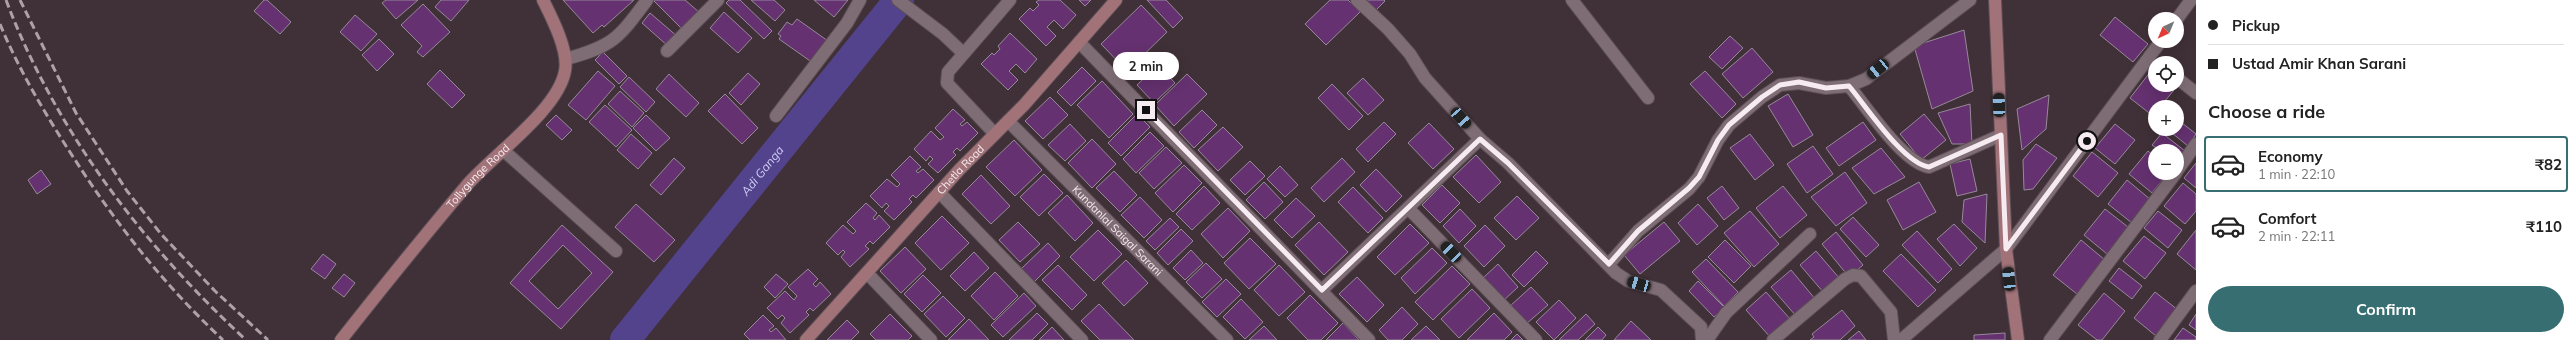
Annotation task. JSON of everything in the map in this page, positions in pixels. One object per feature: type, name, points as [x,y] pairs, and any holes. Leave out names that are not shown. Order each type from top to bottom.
[{"type":"main road","name":"Tollygunge Road","points":[[340,340],[402,262],[468,184],[545,108],[557,92],[565,72],[566,59],[551,16],[542,0]]},
{"type":"main road","name":"Chetla Road","points":[[807,339],[939,192],[1008,121],[1116,0]]},
{"type":"main road","points":[[1994,0],[2006,249],[2018,340]]},
{"type":"street","points":[[566,59],[598,50],[613,41],[646,0]]},
{"type":"street","points":[[667,51],[718,0]]},
{"type":"street","points":[[776,116],[847,23],[860,0]]},
{"type":"street","points":[[898,0],[943,34],[963,53]]},
{"type":"street","points":[[995,134],[947,83],[948,72],[1010,0]]},
{"type":"street","points":[[1358,0],[1388,29],[1410,54],[1425,78],[1480,139],[1508,163],[1609,264],[1628,280],[1661,290],[1701,327],[1702,340]]},
{"type":"street","points":[[1572,0],[1648,98]]},
{"type":"street","points":[[1609,264],[1638,231],[1689,188],[1699,177],[1718,140],[1729,125],[1762,97],[1780,85],[1799,82],[1826,88],[1849,86],[1866,79],[1970,0]]},
{"type":"street","points":[[2182,12],[2191,0]]},
{"type":"street","points":[[1080,42],[1369,340]]},
{"type":"street","points":[[1901,340],[2006,249],[2148,68]]},
{"type":"street","points":[[2184,84],[2196,94]]},
{"type":"street","points":[[1849,86],[1903,150],[1921,166],[1929,167],[2001,135]]},
{"type":"street","name":"Kundanlal Saigal Sarani","points":[[1008,121],[1227,340]]},
{"type":"street","points":[[1322,290],[1480,139]]},
{"type":"street","points":[[2184,161],[2196,144]]},
{"type":"street","points":[[503,150],[616,251]]},
{"type":"street","points":[[2050,340],[2170,180]]},
{"type":"street","points":[[939,192],[1082,340]]},
{"type":"street","points":[[1408,208],[1536,340]]},
{"type":"street","points":[[1707,340],[1726,313],[1810,234]]},
{"type":"street","points":[[867,273],[931,340]]},
{"type":"street","points":[[1773,340],[1836,285],[1853,275],[1865,279],[1891,312],[1894,340]]},
{"type":"street","points":[[2160,340],[2196,291]]},
{"type":"building","points":[[264,0],[267,0],[291,22],[280,34],[254,11]]},
{"type":"building","points":[[386,0],[418,0],[396,19],[382,3]]},
{"type":"building","points":[[441,0],[469,0],[451,21],[435,7]]},
{"type":"building","points":[[563,0],[634,0],[604,27],[602,25],[593,33]]},
{"type":"building","points":[[653,0],[685,0],[700,13],[684,31]]},
{"type":"building","points":[[729,0],[740,0],[772,31],[764,39],[726,3]]},
{"type":"building","points":[[751,0],[774,0],[785,10],[775,21]]},
{"type":"building","points":[[814,0],[848,0],[834,17]]},
{"type":"building","points":[[1039,0],[1060,0],[1076,15],[1063,29],[1054,20],[1047,27],[1056,36],[1046,46],[1019,19],[1030,8],[1033,11],[1039,5],[1036,2]]},
{"type":"building","points":[[1079,0],[1091,0],[1085,6]]},
{"type":"building","points":[[1147,0],[1166,0],[1183,18],[1173,28]]},
{"type":"building","points":[[1330,0],[1348,0],[1360,12],[1326,45],[1305,24]]},
{"type":"building","points":[[1360,0],[1384,0],[1385,1],[1373,13]]},
{"type":"building","points":[[423,4],[450,32],[423,57],[417,52],[422,46],[401,25]]},
{"type":"building","points":[[1141,5],[1167,32],[1127,71],[1101,44]]},
{"type":"building","points":[[724,12],[752,38],[738,53],[710,28]]},
{"type":"building","points":[[650,13],[678,37],[669,47],[642,23]]},
{"type":"building","points":[[355,15],[377,34],[361,51],[340,32]]},
{"type":"building","points":[[2115,17],[2148,44],[2133,62],[2100,35]]},
{"type":"building","points":[[797,19],[828,41],[813,63],[779,39],[781,36],[778,34],[787,22],[792,25]]},
{"type":"building","points":[[1964,30],[1973,91],[1932,109],[1914,46]]},
{"type":"building","points":[[1010,33],[1037,59],[1025,73],[1016,64],[1009,71],[1018,80],[1008,90],[981,64],[992,53],[994,55],[1000,49],[998,46]]},
{"type":"building","points":[[1730,36],[1743,48],[1722,69],[1709,57]]},
{"type":"building","points":[[379,39],[394,54],[377,71],[362,55]]},
{"type":"building","points":[[1752,48],[1773,72],[1743,98],[1722,74]]},
{"type":"building","points":[[603,52],[627,76],[619,84],[595,60]]},
{"type":"building","points":[[1158,65],[1175,83],[1154,103],[1137,85]]},
{"type":"building","points":[[1082,67],[1096,81],[1071,106],[1057,92]]},
{"type":"building","points":[[440,70],[465,95],[452,108],[427,84]]},
{"type":"building","points":[[598,71],[615,86],[586,120],[568,105]]},
{"type":"building","points":[[1705,71],[1736,104],[1722,118],[1690,84]]},
{"type":"building","points":[[748,73],[760,84],[741,105],[729,93]]},
{"type":"building","points":[[669,74],[699,103],[686,117],[656,89]]},
{"type":"building","points":[[1187,74],[1207,94],[1174,126],[1155,105]]},
{"type":"building","points":[[2148,75],[2148,92],[2172,92],[2166,100],[2148,100],[2148,112],[2130,98]]},
{"type":"building","points":[[629,77],[655,102],[646,112],[620,87]]},
{"type":"building","points":[[1363,78],[1384,100],[1368,115],[1347,93]]},
{"type":"building","points":[[1102,81],[1133,114],[1109,138],[1077,105]]},
{"type":"building","points":[[1332,84],[1363,116],[1349,130],[1318,98]]},
{"type":"building","points":[[620,91],[644,113],[632,127],[608,104]]},
{"type":"building","points":[[725,94],[758,128],[742,144],[708,111]]},
{"type":"building","points":[[1788,94],[1813,135],[1793,147],[1768,106]]},
{"type":"building","points":[[2049,95],[2046,129],[2022,150],[2017,109]]},
{"type":"building","points":[[1050,97],[1068,115],[1043,139],[1025,121]]},
{"type":"building","points":[[1970,104],[1972,144],[1952,144],[1938,113]]},
{"type":"building","points":[[605,105],[632,130],[616,147],[589,122]]},
{"type":"building","points":[[953,109],[965,120],[960,124],[962,126],[967,122],[978,133],[960,151],[957,148],[953,152],[956,155],[938,173],[928,164],[933,159],[930,156],[926,161],[914,149],[931,131],[940,140],[944,137],[935,128]]},
{"type":"building","points":[[1202,110],[1217,125],[1194,148],[1179,132]]},
{"type":"building","points":[[1137,114],[1150,127],[1121,156],[1108,143]]},
{"type":"building","points":[[1924,114],[1946,140],[1921,160],[1900,134]]},
{"type":"building","points":[[556,115],[572,130],[562,140],[546,125]]},
{"type":"building","points":[[646,115],[670,138],[656,151],[633,128]]},
{"type":"building","points":[[1384,122],[1396,134],[1368,162],[1356,149]]},
{"type":"building","points":[[1863,122],[1876,140],[1839,166],[1826,148]]},
{"type":"building","points":[[1429,123],[1454,149],[1433,169],[1408,143]]},
{"type":"building","points":[[1070,124],[1086,141],[1065,161],[1048,145]]},
{"type":"building","points":[[2115,124],[2135,140],[2115,164],[2095,148]]},
{"type":"building","points":[[2184,125],[2196,134],[2188,146],[2176,136],[2184,136]]},
{"type":"building","points":[[1223,127],[1243,147],[1218,171],[1198,150]]},
{"type":"building","points":[[1150,132],[1164,146],[1136,173],[1123,159]]},
{"type":"building","points":[[631,134],[652,153],[638,169],[617,150]]},
{"type":"building","points":[[1750,134],[1774,165],[1755,180],[1730,148]]},
{"type":"building","points":[[2160,136],[2166,136],[2176,144],[2153,144]]},
{"type":"building","points":[[1092,139],[1116,164],[1092,188],[1068,163]]},
{"type":"building","points":[[1014,140],[1042,170],[1015,196],[986,167]]},
{"type":"building","points":[[2036,144],[2057,158],[2033,189],[2024,190],[2023,160]]},
{"type":"building","points":[[1813,146],[1833,174],[1807,193],[1787,164]]},
{"type":"building","points":[[1166,147],[1182,163],[1154,189],[1139,173]]},
{"type":"building","points":[[1881,148],[1905,177],[1874,194],[1852,168]]},
{"type":"building","points":[[2148,151],[2148,180],[2162,180],[2152,193],[2129,174]]},
{"type":"building","points":[[2092,152],[2118,173],[2098,197],[2073,176]]},
{"type":"building","points":[[1476,155],[1501,182],[1479,203],[1453,177]]},
{"type":"building","points":[[910,156],[921,167],[916,171],[918,173],[923,169],[934,180],[916,198],[913,195],[909,199],[912,202],[894,220],[884,211],[889,206],[886,203],[882,208],[870,196],[887,179],[897,187],[900,184],[891,175]]},
{"type":"building","points":[[674,158],[685,168],[661,195],[650,185]]},
{"type":"building","points":[[1342,158],[1355,172],[1324,202],[1311,188]]},
{"type":"building","points":[[1970,159],[1977,191],[1957,196],[1950,164]]},
{"type":"building","points":[[1250,161],[1265,176],[1245,195],[1230,180]]},
{"type":"building","points":[[2196,163],[2196,188],[2184,178]]},
{"type":"building","points":[[1184,165],[1202,183],[1173,212],[1155,193]]},
{"type":"building","points":[[1280,166],[1298,185],[1285,197],[1267,179]]},
{"type":"building","points":[[1376,169],[1402,196],[1386,212],[1360,185]]},
{"type":"building","points":[[41,170],[51,184],[37,194],[28,180]]},
{"type":"building","points":[[1114,171],[1137,195],[1120,212],[1096,188]]},
{"type":"building","points":[[1845,172],[1867,203],[1836,226],[1811,197]]},
{"type":"building","points":[[1044,174],[1063,193],[1039,216],[1020,197]]},
{"type":"building","points":[[981,175],[1010,206],[991,224],[962,194]]},
{"type":"building","points":[[2127,180],[2151,200],[2132,223],[2108,204]]},
{"type":"building","points":[[1264,182],[1283,202],[1265,219],[1246,200]]},
{"type":"building","points":[[1919,182],[1936,212],[1903,230],[1887,200]]},
{"type":"building","points":[[2183,183],[2196,194],[2196,211],[2185,224],[2164,206]]},
{"type":"building","points":[[1442,185],[1460,203],[1440,223],[1422,205]]},
{"type":"building","points":[[1204,186],[1220,203],[1192,230],[1176,214]]},
{"type":"building","points":[[1722,186],[1739,208],[1724,220],[1707,198]]},
{"type":"building","points":[[1783,186],[1807,215],[1780,238],[1756,208]]},
{"type":"building","points":[[1353,187],[1383,218],[1368,233],[1338,202]]},
{"type":"building","points":[[1987,194],[1985,243],[1962,222],[1964,200]]},
{"type":"building","points":[[1067,195],[1093,223],[1075,241],[1048,213]]},
{"type":"building","points":[[1517,196],[1539,218],[1516,240],[1494,218]]},
{"type":"building","points":[[1140,197],[1162,220],[1144,238],[1121,215]]},
{"type":"building","points":[[1296,198],[1315,216],[1292,238],[1274,220]]},
{"type":"building","points":[[866,203],[877,213],[873,218],[875,220],[879,215],[890,227],[873,244],[870,241],[865,246],[869,249],[850,267],[841,257],[845,252],[843,250],[838,255],[826,243],[843,225],[853,234],[856,231],[847,222]]},
{"type":"building","points":[[636,204],[675,240],[654,262],[615,227]]},
{"type":"building","points":[[1698,204],[1718,226],[1697,245],[1678,223]]},
{"type":"building","points":[[1228,208],[1250,231],[1223,258],[1201,234]]},
{"type":"building","points":[[1460,209],[1476,226],[1459,243],[1443,226]]},
{"type":"building","points":[[2105,209],[2128,227],[2107,254],[2084,235]]},
{"type":"building","points":[[1750,211],[1779,244],[1754,267],[1724,233]]},
{"type":"building","points":[[2158,211],[2182,230],[2168,248],[2144,228]]},
{"type":"building","points":[[942,216],[969,243],[941,270],[915,243]]},
{"type":"building","points":[[1853,217],[1879,245],[1866,257],[1840,229]]},
{"type":"building","points":[[1170,218],[1179,227],[1155,250],[1146,241]]},
{"type":"building","points":[[1018,222],[1040,244],[1020,262],[999,240]]},
{"type":"building","points":[[1319,222],[1348,252],[1324,275],[1295,245]]},
{"type":"building","points":[[1664,222],[1680,241],[1640,274],[1624,255]]},
{"type":"building","points":[[1410,224],[1429,243],[1395,275],[1377,257]]},
{"type":"building","points":[[1954,224],[1977,248],[1960,266],[1937,239]]},
{"type":"building","points":[[562,225],[613,272],[561,329],[510,283]],"holes":[[[563,245],[592,273],[558,309],[529,281]]]},
{"type":"building","points":[[1485,225],[1505,246],[1484,267],[1464,246]]},
{"type":"building","points":[[1181,229],[1193,241],[1168,265],[1157,253]]},
{"type":"building","points":[[1098,230],[1122,254],[1094,281],[1070,257]]},
{"type":"building","points":[[2196,230],[2196,270],[2177,254]]},
{"type":"building","points":[[1917,231],[1952,269],[1938,283],[1902,245]]},
{"type":"building","points":[[1836,232],[1863,265],[1849,277],[1822,244]]},
{"type":"building","points":[[2144,236],[2166,253],[2145,279],[2123,261]]},
{"type":"building","points":[[1250,238],[1276,264],[1249,289],[1224,263]]},
{"type":"building","points":[[1725,240],[1751,266],[1734,283],[1708,257]]},
{"type":"building","points":[[2081,240],[2105,260],[2077,294],[2053,275]]},
{"type":"building","points":[[1048,243],[1060,256],[1034,282],[1021,269]]},
{"type":"building","points":[[905,247],[926,269],[901,293],[880,271]]},
{"type":"building","points":[[1432,248],[1447,263],[1415,294],[1401,278]]},
{"type":"building","points":[[1191,250],[1203,263],[1185,280],[1173,268]]},
{"type":"building","points":[[1536,251],[1548,263],[1524,287],[1512,275]]},
{"type":"building","points":[[1816,251],[1840,279],[1824,293],[1800,265]]},
{"type":"building","points":[[974,252],[989,268],[965,291],[950,276]]},
{"type":"building","points":[[323,254],[336,264],[325,279],[311,269]]},
{"type":"building","points":[[1901,254],[1936,290],[1918,307],[1883,271]]},
{"type":"building","points":[[1706,259],[1738,292],[1724,306],[1692,272]]},
{"type":"building","points":[[1126,260],[1148,283],[1124,306],[1102,283]]},
{"type":"building","points":[[1206,263],[1222,279],[1202,298],[1186,282]]},
{"type":"building","points":[[1498,264],[1518,287],[1503,301],[1483,278]]},
{"type":"building","points":[[1058,265],[1087,295],[1072,310],[1042,280]]},
{"type":"building","points":[[1279,265],[1305,292],[1279,316],[1254,290]]},
{"type":"building","points":[[1452,266],[1470,284],[1433,320],[1415,302]]},
{"type":"building","points":[[2119,268],[2142,286],[2132,299],[2109,281]]},
{"type":"building","points":[[808,269],[818,279],[813,284],[816,287],[820,282],[831,294],[813,311],[810,308],[806,312],[809,315],[790,333],[781,323],[785,318],[782,315],[778,319],[767,308],[785,291],[794,300],[797,296],[788,287]]},
{"type":"building","points":[[1791,270],[1816,300],[1796,316],[1771,287]]},
{"type":"building","points":[[995,272],[1018,296],[994,320],[971,296]]},
{"type":"building","points":[[344,274],[355,283],[344,297],[332,288]]},
{"type":"building","points":[[776,274],[788,284],[775,298],[764,287]]},
{"type":"building","points":[[923,275],[941,293],[922,312],[904,294]]},
{"type":"building","points":[[1357,277],[1384,305],[1367,322],[1339,294]]},
{"type":"building","points":[[1226,279],[1241,294],[1217,317],[1202,302]]},
{"type":"building","points":[[1698,281],[1725,308],[1714,317],[1689,291]]},
{"type":"building","points":[[1531,287],[1548,305],[1526,324],[1510,306]]},
{"type":"building","points":[[1472,289],[1490,308],[1459,338],[1441,319]]},
{"type":"building","points":[[1766,292],[1791,320],[1771,338],[1746,310]]},
{"type":"building","points":[[2155,292],[2178,310],[2156,336],[2134,318]]},
{"type":"building","points":[[1024,293],[1036,306],[1003,337],[991,325]]},
{"type":"building","points":[[2104,293],[2125,311],[2102,340],[2097,340],[2078,325]]},
{"type":"building","points":[[1310,295],[1338,323],[1321,340],[1308,340],[1287,318]]},
{"type":"building","points":[[943,296],[965,318],[946,337],[924,314]]},
{"type":"building","points":[[1241,299],[1263,322],[1245,339],[1223,317]]},
{"type":"building","points":[[1559,300],[1576,318],[1554,340],[1536,322]]},
{"type":"building","points":[[1099,304],[1134,340],[1100,340],[1081,321]]},
{"type":"building","points":[[1402,307],[1418,324],[1402,340],[1388,340],[1379,330]]},
{"type":"building","points":[[1842,310],[1855,326],[1840,340],[1810,340],[1814,337],[1812,334]]},
{"type":"building","points":[[1037,313],[1048,324],[1032,340],[1009,340]]},
{"type":"building","points":[[1494,313],[1512,332],[1504,340],[1467,340]]},
{"type":"building","points":[[890,314],[912,336],[908,340],[876,340],[870,334]]},
{"type":"building","points":[[1586,314],[1595,324],[1578,340],[1559,340]]},
{"type":"building","points":[[2196,314],[2196,330],[2189,325]]},
{"type":"building","points":[[763,315],[774,326],[769,330],[771,332],[776,328],[786,340],[750,340],[744,334]]},
{"type":"building","points":[[969,319],[989,340],[948,340]]},
{"type":"building","points":[[847,320],[859,332],[851,340],[827,340]]},
{"type":"building","points":[[1631,321],[1651,340],[1614,340]]},
{"type":"building","points":[[1343,323],[1359,340],[1326,340]]},
{"type":"building","points":[[1264,326],[1277,340],[1249,340]]},
{"type":"building","points":[[1426,326],[1440,340],[1411,340]]},
{"type":"building","points":[[1052,327],[1064,340],[1039,340]]},
{"type":"building","points":[[1598,327],[1606,335],[1602,340],[1585,340]]},
{"type":"building","points":[[2183,328],[2196,337],[2196,340],[2174,340]]},
{"type":"building","points":[[1859,331],[1866,340],[1848,340]]},
{"type":"building","points":[[2005,333],[2005,340],[1974,340],[1974,335]]},
{"type":"building","points":[[1517,334],[1523,340],[1511,340]]},
{"type":"waterway","name":"Adi Ganga","points":[[625,340],[899,0]]},
{"type":"railway","points":[[6,0],[26,49],[50,95],[77,141],[106,184],[172,265],[208,304],[246,340]]},
{"type":"railway","points":[[20,0],[76,113],[127,191],[161,234],[215,291],[268,340]]},
{"type":"railway","points":[[0,24],[15,57],[40,104],[103,201],[158,273],[223,340]]},
{"type":"route","points":[[1146,110],[1322,290],[1480,139],[1508,163],[1565,222],[1609,264],[1638,231],[1656,215],[1673,203],[1699,177],[1718,140],[1729,125],[1745,110],[1780,85],[1799,82],[1826,88],[1849,86],[1903,150],[1921,166],[1929,167],[2001,135],[2006,249],[2087,141]]}]
